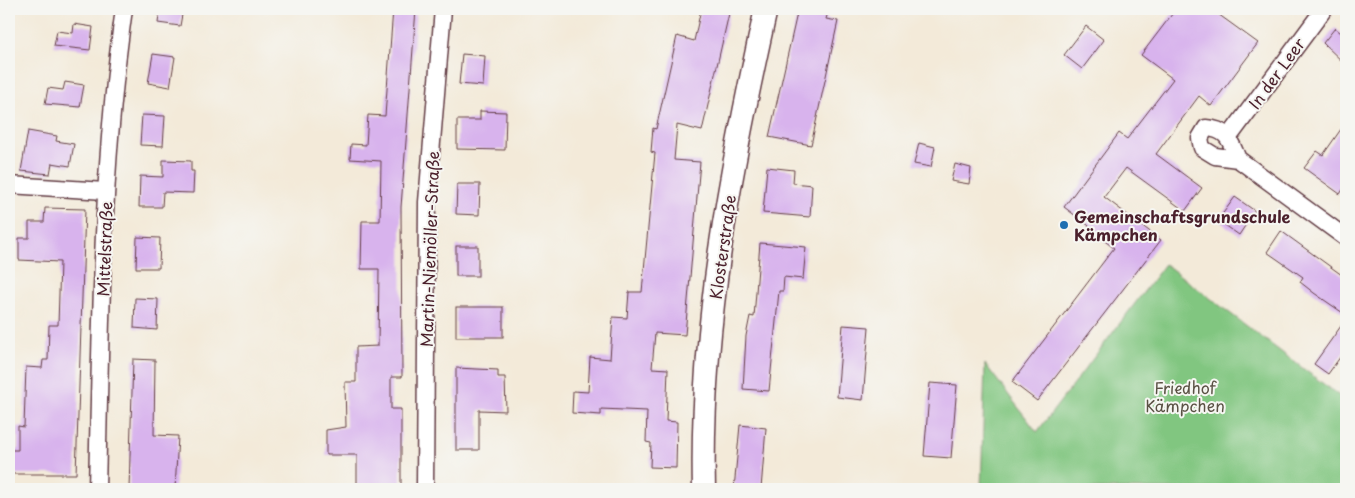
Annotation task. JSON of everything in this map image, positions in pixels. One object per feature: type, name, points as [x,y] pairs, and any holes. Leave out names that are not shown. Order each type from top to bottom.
[{"type":"main road","name":"Klosterstraße","points":[[704,489],[704,402],[718,265],[738,136],[766,9]]},
{"type":"street","name":"Mittelstraße","points":[[97,489],[105,191],[113,85],[124,9]]},
{"type":"street","name":"Martin-Niemöller-Straße","points":[[425,489],[428,202],[443,9]]},
{"type":"street","name":"In der Leer","points":[[1229,137],[1324,9]]},
{"type":"street","points":[[1238,159],[1229,137],[1218,129],[1206,128],[1200,138],[1202,148],[1214,156],[1238,159],[1346,238]]},
{"type":"street","points":[[9,185],[105,191]]},
{"type":"green space","name":"Friedhof Kämpchen","points":[[1165,264],[1346,401],[1346,489],[981,489],[985,364],[1037,432]]},
{"type":"building","points":[[160,9],[183,9],[180,26],[158,23]]},
{"type":"building","points":[[393,9],[416,9],[401,207],[402,377],[391,377],[391,409],[401,409],[401,489],[357,489],[357,455],[326,455],[326,430],[346,427],[345,382],[356,382],[356,347],[378,346],[379,269],[361,269],[362,221],[380,221],[381,161],[350,159],[351,144],[366,145],[368,115],[385,116]]},
{"type":"building","points":[[701,9],[730,9],[702,131],[677,125],[674,160],[700,162],[685,335],[655,333],[652,368],[668,369],[666,421],[677,422],[676,468],[650,467],[651,443],[646,442],[647,411],[601,409],[601,415],[572,413],[573,391],[588,392],[590,357],[610,359],[613,317],[627,318],[629,292],[642,292],[655,153],[651,152],[653,128],[656,129],[677,36],[694,41]]},
{"type":"building","points":[[798,9],[829,9],[826,19],[838,21],[811,145],[769,137]]},
{"type":"building","points":[[1176,9],[1211,9],[1258,43],[1211,106],[1199,96],[1156,154],[1202,188],[1185,211],[1126,168],[1104,197],[1161,240],[1037,401],[1012,382],[1114,248],[1094,233],[1096,231],[1064,207],[1119,133],[1127,139],[1173,79],[1141,55]]},
{"type":"building","points":[[74,24],[93,27],[90,50],[54,46],[57,31],[73,33]]},
{"type":"building","points":[[1086,26],[1104,40],[1082,69],[1064,55]]},
{"type":"building","points":[[1335,28],[1346,37],[1346,65],[1323,43]]},
{"type":"building","points":[[153,54],[175,57],[170,87],[148,83]]},
{"type":"building","points":[[462,54],[485,56],[483,86],[459,84]]},
{"type":"building","points":[[65,82],[84,85],[80,107],[45,104],[48,88],[63,90]]},
{"type":"building","points":[[480,111],[506,112],[505,150],[457,149],[457,120],[480,120]]},
{"type":"building","points":[[142,115],[165,116],[163,146],[140,145]]},
{"type":"building","points":[[1346,122],[1346,185],[1340,194],[1304,168],[1317,151],[1323,155]]},
{"type":"building","points":[[28,131],[57,136],[56,141],[74,144],[70,166],[52,163],[50,174],[21,171]]},
{"type":"building","points":[[919,143],[935,147],[931,167],[914,164]]},
{"type":"building","points":[[163,160],[191,161],[191,171],[194,171],[193,193],[163,192],[162,207],[139,207],[140,176],[163,177]]},
{"type":"building","points":[[955,164],[971,168],[969,184],[951,181]]},
{"type":"building","points":[[767,167],[794,170],[793,183],[812,185],[810,217],[763,213]]},
{"type":"building","points":[[457,184],[480,184],[479,215],[456,214]]},
{"type":"building","points":[[1235,197],[1255,211],[1239,235],[1218,220]]},
{"type":"building","points":[[45,208],[85,209],[76,474],[9,474],[9,450],[18,450],[18,426],[24,427],[26,367],[42,368],[43,360],[48,360],[49,325],[58,325],[60,262],[19,260],[19,238],[29,238],[29,222],[44,222]]},
{"type":"building","points":[[1281,231],[1346,278],[1346,315],[1300,282],[1303,277],[1267,252]]},
{"type":"building","points":[[137,237],[160,238],[159,268],[136,268]]},
{"type":"building","points":[[760,243],[806,247],[803,279],[784,277],[783,291],[779,291],[769,391],[743,389],[746,336],[750,316],[754,317]]},
{"type":"building","points":[[456,246],[478,246],[478,276],[456,276]]},
{"type":"building","points":[[135,298],[158,299],[157,330],[134,328]]},
{"type":"building","points":[[456,307],[503,307],[503,337],[456,337]]},
{"type":"building","points":[[1346,319],[1346,349],[1328,374],[1314,364]]},
{"type":"building","points":[[843,325],[869,327],[863,400],[837,397]]},
{"type":"building","points":[[133,359],[155,360],[154,435],[178,436],[175,489],[129,489]]},
{"type":"building","points":[[456,368],[498,370],[498,377],[505,377],[506,411],[479,410],[479,450],[456,450]]},
{"type":"building","points":[[930,383],[957,385],[951,458],[924,456]]},
{"type":"building","points":[[740,425],[766,428],[761,489],[734,489]]},
{"type":"place","name":"Gemeinschaftsgrundschule Kämpchen","points":[[1064,225]]}]
